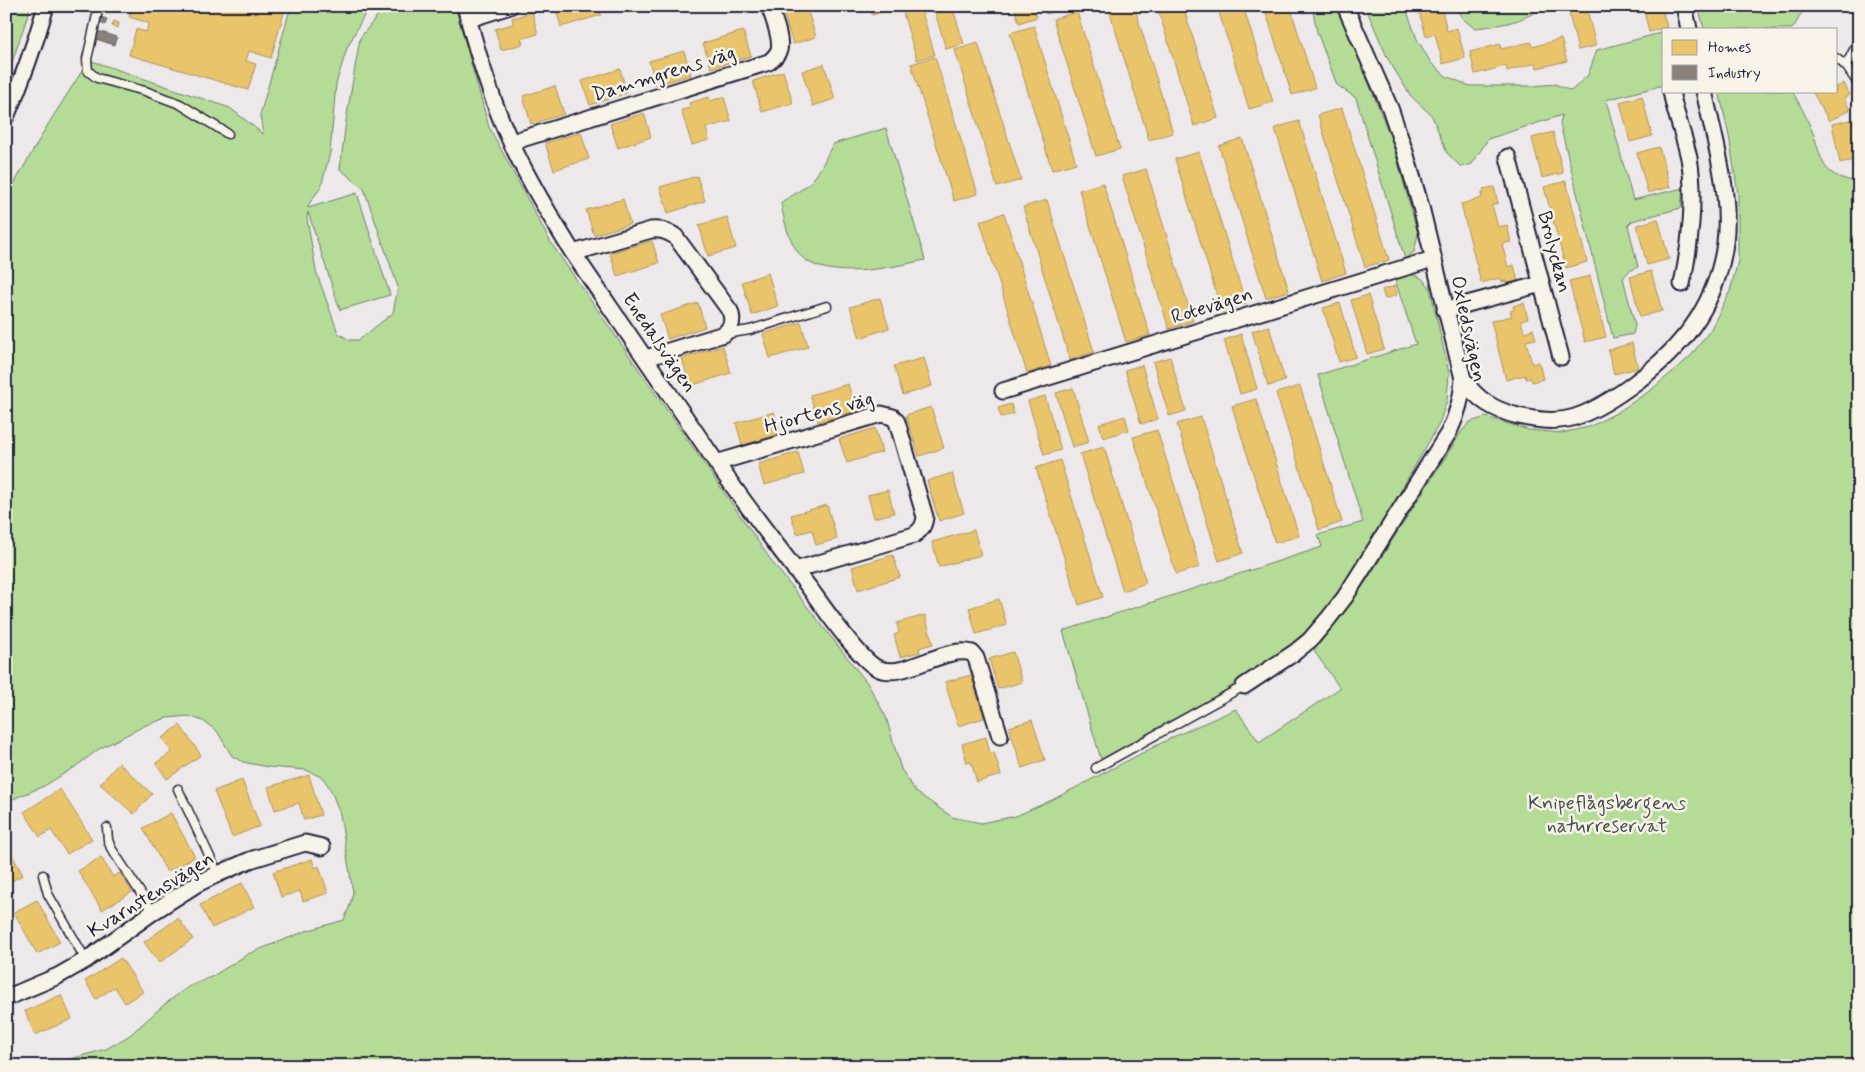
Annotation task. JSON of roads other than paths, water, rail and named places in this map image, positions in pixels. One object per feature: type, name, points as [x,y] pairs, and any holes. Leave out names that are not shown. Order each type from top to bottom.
[{"type":"street","points":[[6,117],[20,86],[46,6]]},
{"type":"street","points":[[467,12],[510,6]]},
{"type":"street","name":"Dammgrens väg","points":[[512,142],[769,62],[779,50],[779,40],[769,6]]},
{"type":"street","name":"Oxledsvägen","points":[[1244,686],[1294,653],[1310,640],[1345,597],[1449,432],[1460,404],[1463,380],[1421,207],[1390,108],[1345,6]]},
{"type":"street","points":[[1684,6],[1689,28]]},
{"type":"street","name":"Enedalsvägen","points":[[467,12],[495,102],[534,187],[572,253],[646,358],[716,463],[867,662],[884,671],[898,670],[959,652],[972,653],[976,658],[1000,736]]},
{"type":"street","points":[[1671,92],[1673,105],[1683,133],[1689,159],[1692,185],[1689,241],[1682,284]]},
{"type":"street","points":[[1463,380],[1482,401],[1496,409],[1528,418],[1562,420],[1589,412],[1613,398],[1641,379],[1684,340],[1708,302],[1716,282],[1725,246],[1726,209],[1723,182],[1704,92]]},
{"type":"street","name":"Brolyckan","points":[[1508,157],[1561,357]]},
{"type":"street","points":[[572,253],[660,229],[675,236],[730,312],[732,324],[724,334],[646,358]]},
{"type":"street","name":"Rotevägen","points":[[1003,391],[1433,259]]},
{"type":"street","points":[[1445,310],[1541,284]]},
{"type":"street","name":"Hjortens väg","points":[[716,463],[881,414],[893,417],[897,422],[925,517],[920,531],[914,536],[796,570]]},
{"type":"street","name":"Kvarnstensvägen","points":[[8,994],[58,976],[86,960],[154,912],[198,884],[218,874],[250,860],[305,843],[322,847]]},
{"type":"lane","points":[[99,6],[86,59],[88,71],[97,78],[145,91],[180,104],[228,134]]},
{"type":"lane","points":[[1846,66],[1859,39]]},
{"type":"lane","points":[[1838,60],[1846,66],[1859,85]]},
{"type":"lane","points":[[724,334],[750,330],[827,306]]},
{"type":"lane","points":[[1096,768],[1244,686]]},
{"type":"lane","points":[[178,789],[218,874]]},
{"type":"lane","points":[[107,828],[111,848],[154,912]]},
{"type":"lane","points":[[42,875],[48,894],[86,960]]},
{"type":"park label","name":"Knipeflågsbergens naturreservat","points":[[1607,814]]}]
